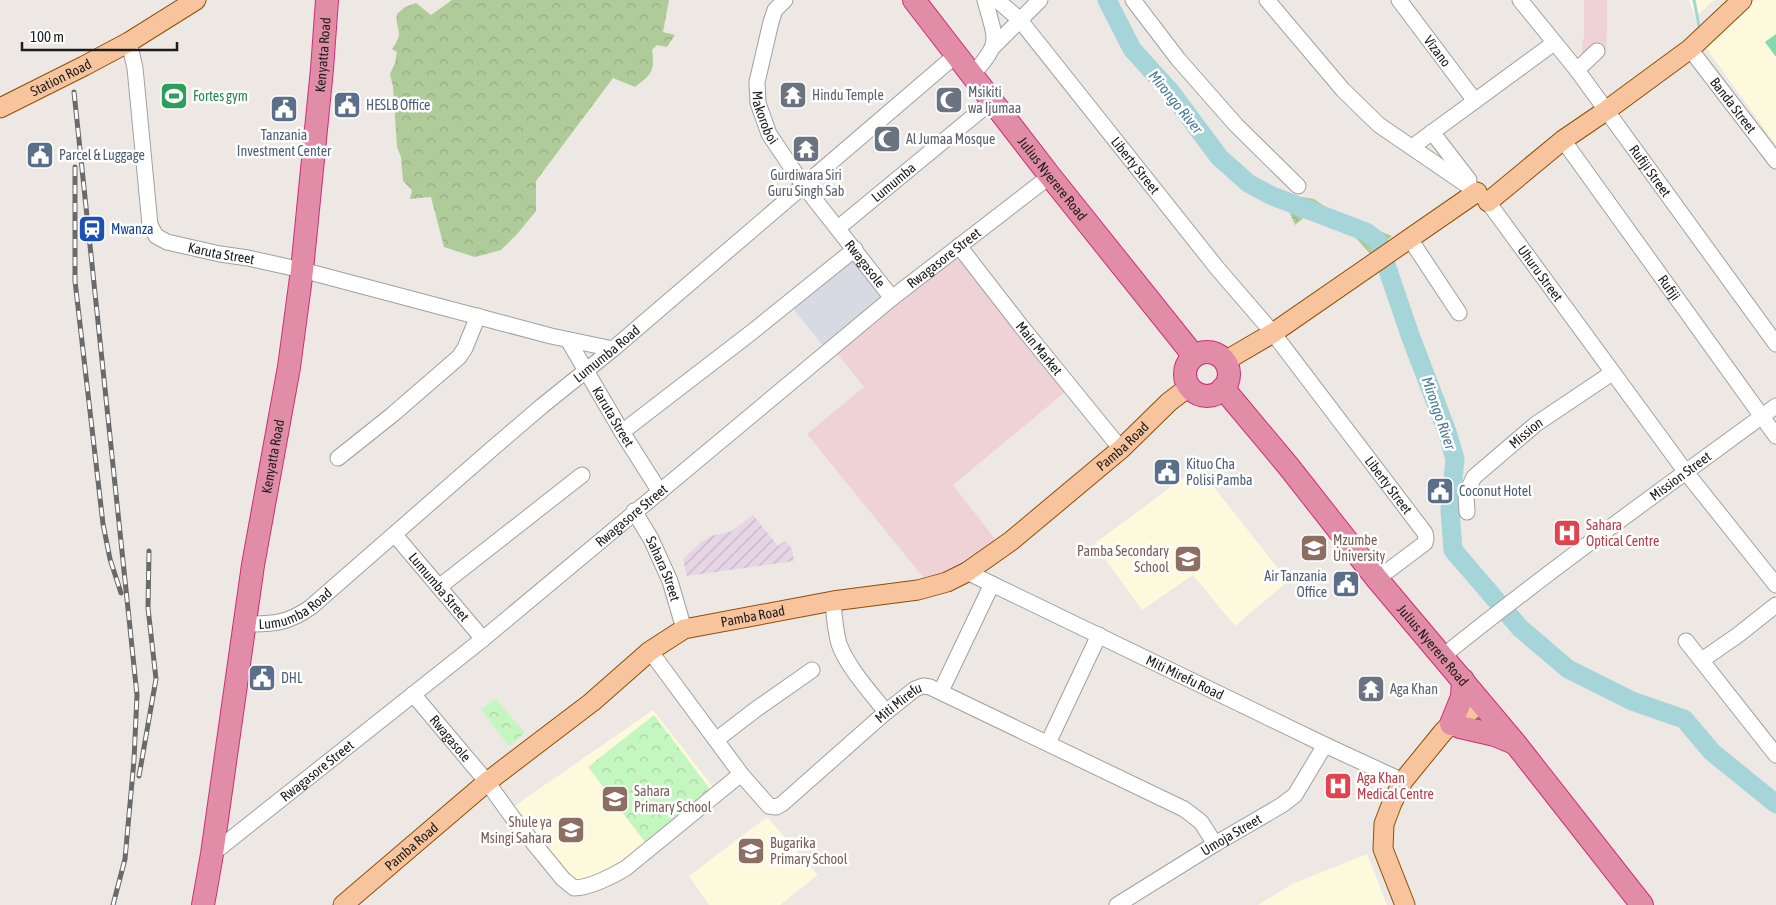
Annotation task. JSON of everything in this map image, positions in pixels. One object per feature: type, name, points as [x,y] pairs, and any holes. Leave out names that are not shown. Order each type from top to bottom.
[{"type":"highway","name":"Julius Nyerere Road","points":[[914,0],[1050,176],[1194,356]]},
{"type":"highway","name":"Kenyatta Road","points":[[203,905],[253,565],[289,367],[302,270],[328,2]]},
{"type":"highway","points":[[1201,352],[1210,352],[1218,354],[1225,362],[1229,375],[1227,382],[1219,393],[1202,395],[1195,392],[1190,386],[1185,374],[1186,367],[1194,356],[1201,352]]},
{"type":"highway","name":"Julius Nyerere Road","points":[[1223,388],[1289,467],[1377,579],[1487,708],[1642,905]]},
{"type":"highway","points":[[1463,680],[1462,697],[1456,726],[1495,735],[1515,743]]},
{"type":"main road","name":"Station Road","points":[[0,108],[74,72],[129,42],[196,0]]},
{"type":"main road","points":[[1225,362],[1273,333],[1404,243],[1483,197],[1690,49],[1742,0]]},
{"type":"main road","name":"Pamba Road","points":[[343,905],[487,782],[592,702],[650,651],[684,629],[833,601],[918,590],[947,582],[967,572],[1011,541],[1121,449],[1169,402],[1190,386]]},
{"type":"main road","points":[[1404,905],[1383,849],[1384,824],[1403,781],[1431,746],[1456,726],[1487,708]]},
{"type":"street","points":[[972,75],[990,55],[994,46],[995,38],[985,0]]},
{"type":"street","name":"Liberty Street","points":[[997,0],[1019,19],[1217,268],[1273,333],[1425,533],[1425,543],[1377,579]]},
{"type":"street","points":[[994,46],[1040,0]]},
{"type":"street","points":[[1133,0],[1178,59],[1236,125],[1298,186]]},
{"type":"street","name":"Uhuru Street","points":[[1267,0],[1343,90],[1379,125],[1483,197],[1685,471],[1776,585]]},
{"type":"street","name":"Vizano","points":[[1399,0],[1475,101]]},
{"type":"street","name":"Rufiji Street","points":[[1520,0],[1607,110],[1776,344]]},
{"type":"street","name":"Makoroboi","points":[[778,3],[757,82],[758,103],[769,134],[804,186]]},
{"type":"street","name":"Karuta Street","points":[[129,42],[135,68],[150,225],[156,236],[167,242],[302,270],[568,340],[613,349]]},
{"type":"street","points":[[1412,147],[1554,43]]},
{"type":"street","name":"Banda Street","points":[[1690,49],[1776,161]]},
{"type":"street","points":[[1577,70],[1597,51]]},
{"type":"street","name":"Lumumba Road","points":[[245,624],[281,622],[297,617],[318,602],[542,406],[613,349],[956,55]]},
{"type":"street","name":"Lumumba","points":[[838,228],[992,102]]},
{"type":"street","points":[[1432,132],[1483,197]]},
{"type":"street","name":"Rufiji","points":[[1563,140],[1776,436]]},
{"type":"street","name":"Rwagasore Street","points":[[212,854],[483,639],[634,511],[660,492],[892,298],[1050,176]]},
{"type":"street","points":[[804,186],[838,228]]},
{"type":"street","name":"Rwagasole","points":[[838,228],[892,298]]},
{"type":"street","points":[[1404,243],[1459,313]]},
{"type":"street","name":"Main Market","points":[[959,246],[1121,449]]},
{"type":"street","points":[[622,432],[855,249]]},
{"type":"street","points":[[338,458],[392,416],[458,357],[465,348],[478,316]]},
{"type":"street","name":"Karuta Street","points":[[568,340],[660,492]]},
{"type":"street","name":"Mission","points":[[1467,512],[1466,494],[1474,477],[1536,424],[1612,373]]},
{"type":"street","name":"Mission Street","points":[[1442,656],[1518,596],[1685,471],[1776,406]]},
{"type":"street","points":[[439,586],[582,475]]},
{"type":"street","name":"Sahara Street","points":[[634,511],[651,539],[670,581],[684,629]]},
{"type":"street","name":"Lumumba Street","points":[[395,535],[483,639]]},
{"type":"street","name":"Miti Mirefu Road","points":[[967,572],[1403,781]]},
{"type":"street","points":[[941,692],[992,584]]},
{"type":"street","points":[[833,601],[840,645],[859,677],[886,712]]},
{"type":"street","points":[[1702,660],[1776,605]]},
{"type":"street","points":[[1048,743],[1099,635]]},
{"type":"street","points":[[1686,641],[1776,755]]},
{"type":"street","name":"Miti Mirefu","points":[[650,651],[741,774],[768,806],[776,808],[782,804],[886,712],[915,689],[923,686],[941,692],[1184,809],[1201,822],[1215,844]]},
{"type":"street","points":[[716,740],[812,670]]},
{"type":"street","name":"Rwagasole","points":[[413,694],[487,782],[571,887],[576,888],[612,876],[626,868],[741,774]]},
{"type":"street","name":"Umoja Street","points":[[1116,905],[1215,844],[1282,806],[1295,794],[1325,745]]},
{"type":"shaded area","points":[[1584,0],[1607,0],[1607,25],[1606,55],[1584,72],[1582,49]]},
{"type":"shaded area","points":[[1689,0],[1714,0],[1695,18]]},
{"type":"shaded area","points":[[1755,0],[1776,0],[1776,145],[1704,45]]},
{"type":"shaded area","points":[[959,246],[1071,387],[953,485],[995,539],[958,571],[923,577],[807,434],[864,387],[833,348]]},
{"type":"shaded area","points":[[854,254],[885,296],[824,347],[790,305]]},
{"type":"shaded area","name":"Pamba Secondary School","points":[[1198,467],[1288,581],[1235,626],[1193,575],[1142,610],[1094,544]]},
{"type":"shaded area","points":[[753,515],[778,546],[785,541],[792,549],[794,561],[687,576],[683,559],[700,543],[711,536],[732,531]]},
{"type":"shaded area","name":"Sahara Primary School","points":[[653,710],[716,791],[609,872],[575,885],[513,807]]},
{"type":"shaded area","points":[[767,817],[818,875],[780,905],[709,905],[689,876]]},
{"type":"shaded area","points":[[1367,854],[1387,905],[1258,905],[1292,884]]},
{"type":"green space","points":[[452,0],[669,0],[663,32],[675,35],[667,47],[657,45],[652,50],[653,63],[651,72],[635,87],[613,78],[536,181],[536,211],[501,250],[475,257],[444,247],[431,197],[410,199],[412,190],[403,181],[401,157],[397,147],[393,87],[390,74],[397,52],[392,49],[399,34],[397,14],[405,7],[416,3],[431,15]]},
{"type":"green space","points":[[1776,34],[1776,57],[1765,42]]},
{"type":"green space","points":[[1273,188],[1278,193],[1314,199],[1336,214],[1392,236],[1370,254],[1348,229],[1328,225],[1307,215],[1295,225],[1287,206],[1270,199],[1265,202],[1261,193]]},
{"type":"green space","points":[[496,699],[525,733],[509,746],[481,709]]},
{"type":"green space","points":[[654,715],[710,789],[645,842],[588,767]]},
{"type":"waterway","name":"Mirongo River","points":[[1107,0],[1132,49],[1170,91],[1219,157],[1248,183],[1270,195],[1366,232],[1378,241],[1455,459],[1450,511],[1453,550],[1520,628],[1568,669],[1632,701],[1684,719],[1712,752],[1776,804]]},
{"type":"waterway","points":[[1694,0],[1700,31]]},
{"type":"railway","points":[[74,92],[137,695],[134,760],[125,859],[113,905]]},
{"type":"railway","points":[[75,167],[75,281],[103,524],[110,559],[121,593]]},
{"type":"railway","points":[[139,776],[156,679],[148,608],[149,551]]},
{"type":"place","name":"Hindu Temple","points":[[793,95]]},
{"type":"place","name":"Fortes gym","points":[[174,96]]},
{"type":"place","name":"Msikiti wa Ijumaa","points":[[949,100]]},
{"type":"place","name":"HESLB Office","points":[[347,105]]},
{"type":"place","name":"Tanzania Investment Center","points":[[284,109]]},
{"type":"place","name":"Al Jumaa Mosque","points":[[887,139]]},
{"type":"place","name":"Gurdiwara Siri Guru Singh Sab","points":[[806,149]]},
{"type":"place","name":"Parcel & Luggage","points":[[40,155]]},
{"type":"place","name":"Mwanza","points":[[92,229]]},
{"type":"place","name":"Kituo Cha Polisi Pamba","points":[[1167,472]]},
{"type":"place","name":"Coconut Hotel","points":[[1440,491]]},
{"type":"place","name":"Sahara Optical Centre","points":[[1567,533]]},
{"type":"place","name":"Mzumbe University","points":[[1314,548]]},
{"type":"place","name":"Pamba Secondary School","points":[[1188,559]]},
{"type":"place","name":"Air Tanzania Office","points":[[1346,584]]},
{"type":"place","name":"DHL","points":[[262,678]]},
{"type":"place","name":"Aga Khan","points":[[1371,689]]},
{"type":"place","name":"Aga Khan Medical Centre","points":[[1338,786]]},
{"type":"place","name":"Sahara Primary School","points":[[615,799]]},
{"type":"place","name":"Shule ya Msingi Sahara","points":[[571,830]]},
{"type":"place","name":"Bugarika Primary School","points":[[751,851]]}]
